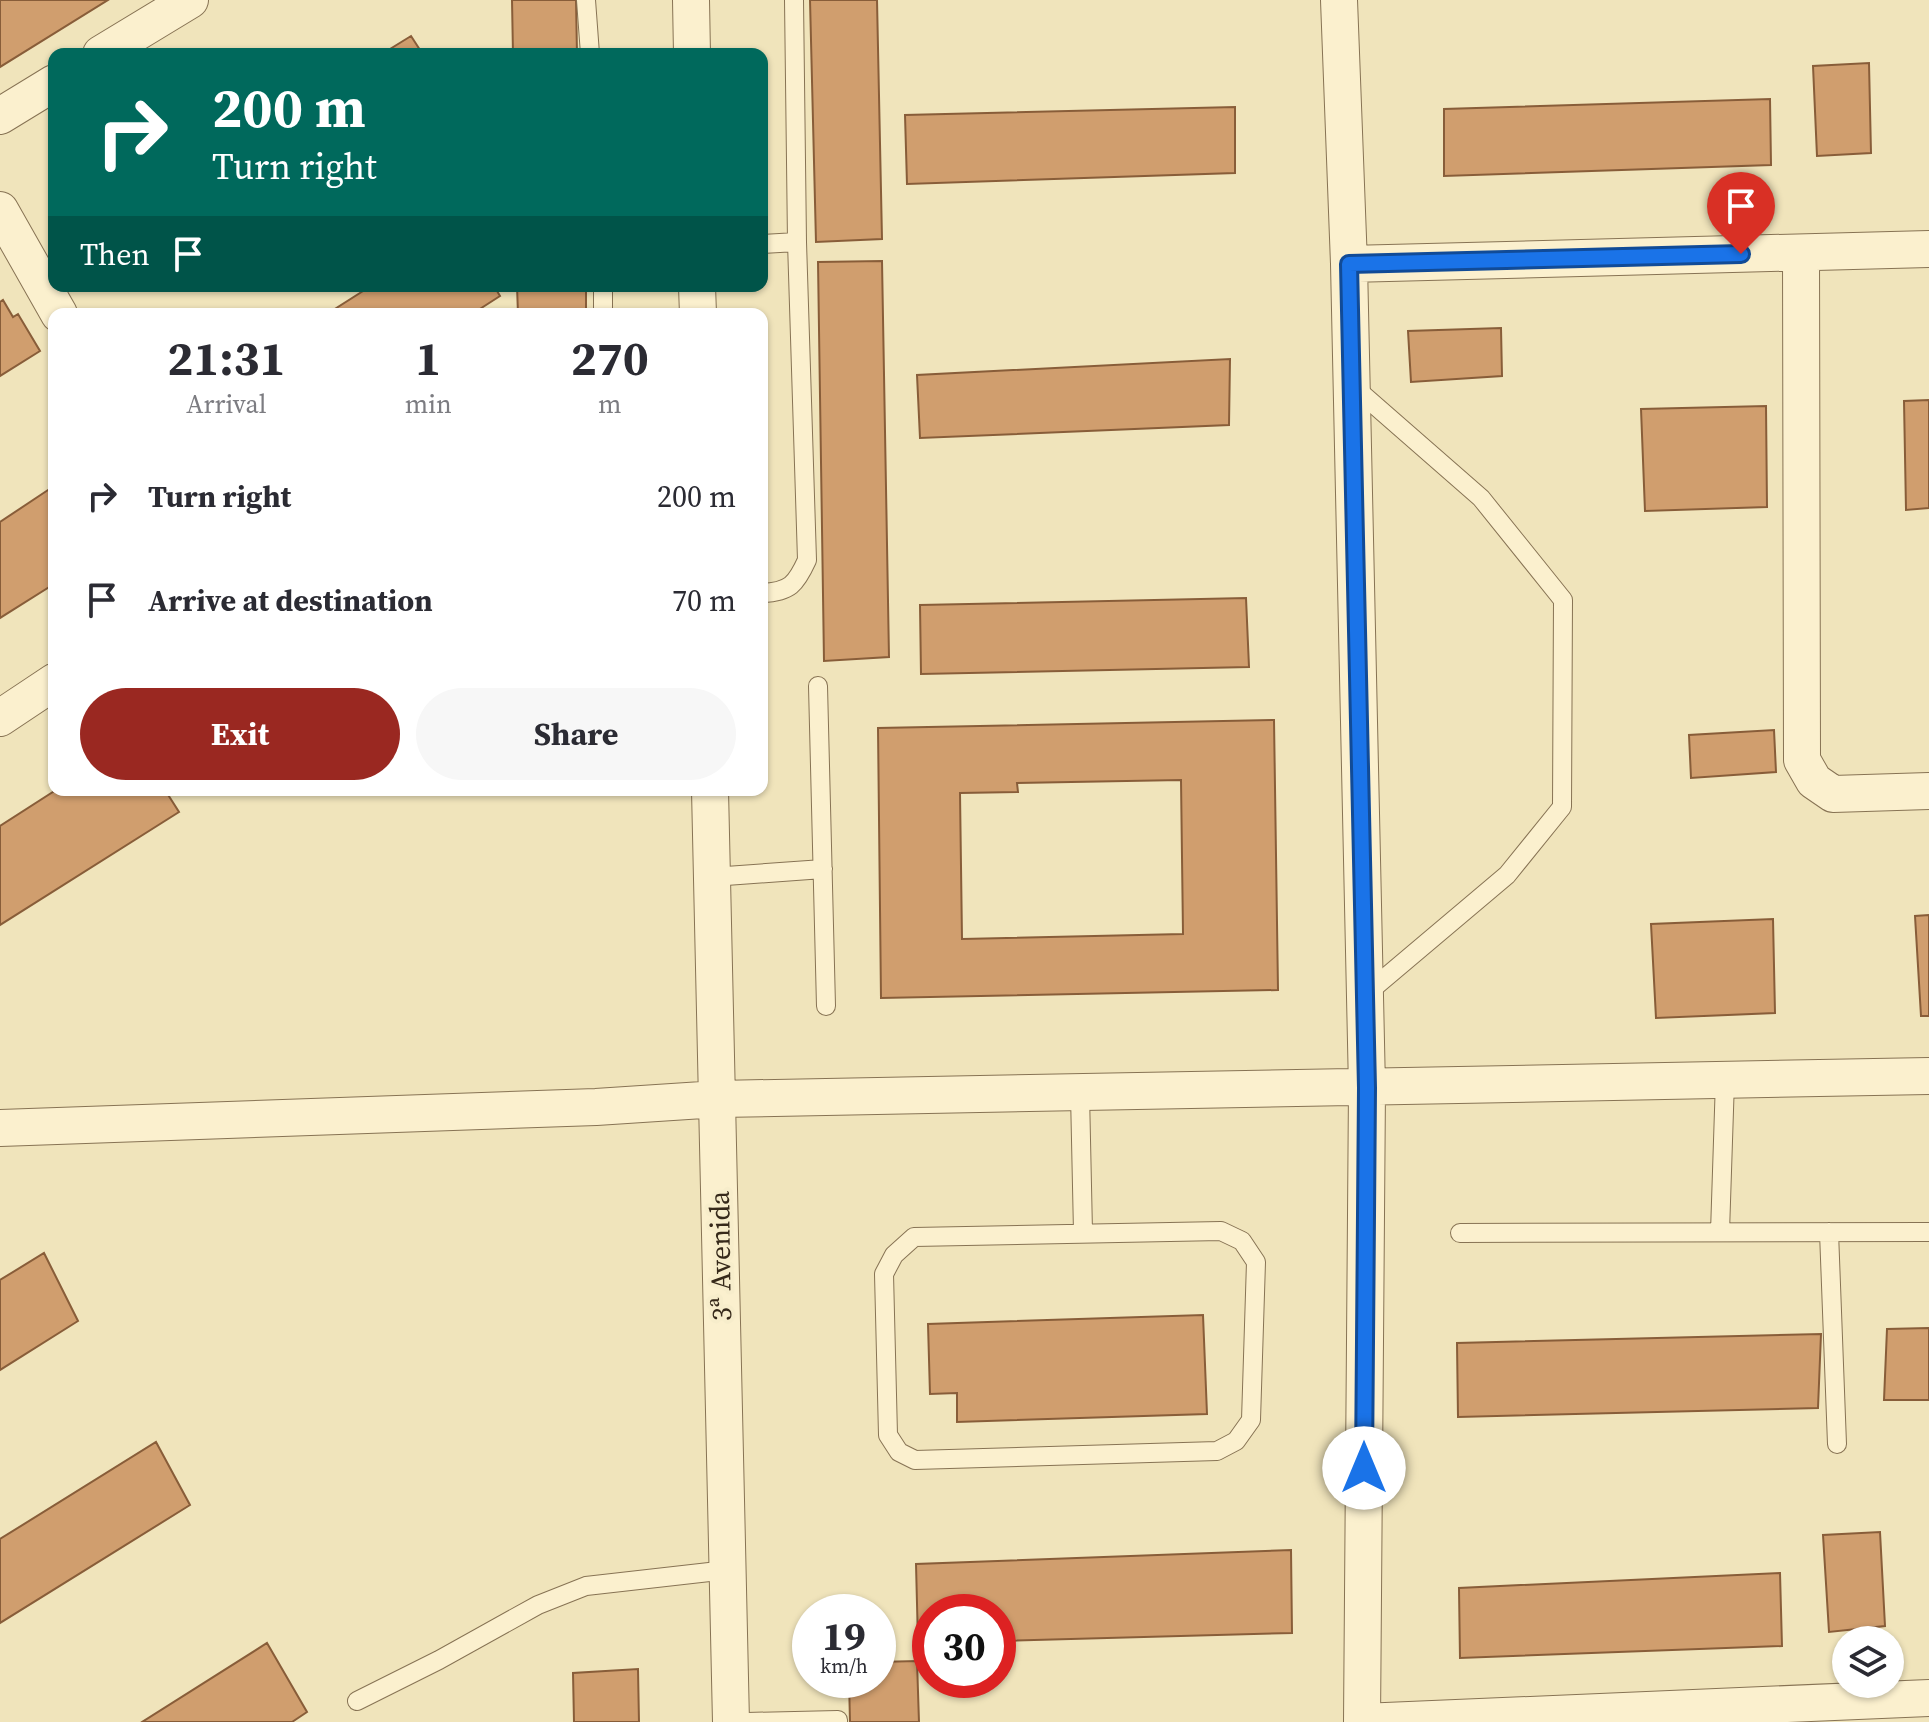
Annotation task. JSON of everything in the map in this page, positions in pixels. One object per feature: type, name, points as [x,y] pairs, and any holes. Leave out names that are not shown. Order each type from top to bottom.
[{"type":"street","points":[[111,48],[190,0]]},
{"type":"street","points":[[691,0],[692,48]]},
{"type":"street","points":[[1339,0],[1349,264],[1367,1088],[1362,1722],[1860,1711],[1929,1698]]},
{"type":"street","points":[[0,116],[48,87]]},
{"type":"street","points":[[0,210],[56,308]]},
{"type":"street","points":[[1349,264],[1929,249]]},
{"type":"street","points":[[1801,253],[1802,760],[1814,781],[1833,794],[1929,791]]},
{"type":"street","points":[[0,718],[48,686]]},
{"type":"street","name":"3ª Avenida","points":[[710,796],[731,1722]]},
{"type":"street","points":[[0,1128],[596,1107],[718,1099],[1929,1076]]},
{"type":"lane","points":[[586,0],[590,48]]},
{"type":"lane","points":[[768,593],[781,592],[798,580],[807,560],[797,242],[794,0]]},
{"type":"lane","points":[[768,244],[797,242]]},
{"type":"lane","points":[[1352,385],[1481,498],[1563,600],[1562,807],[1507,875],[1365,995]]},
{"type":"lane","points":[[818,686],[826,1006]]},
{"type":"lane","points":[[712,877],[823,869]]},
{"type":"lane","points":[[1720,1232],[1725,1080]]},
{"type":"lane","points":[[1080,1094],[1083,1232]]},
{"type":"lane","points":[[1221,1231],[1242,1241],[1256,1262],[1251,1420],[1236,1441],[1217,1451],[915,1460],[899,1452],[888,1435],[887,1420],[884,1274],[894,1255],[914,1237],[1083,1232],[1221,1231]]},
{"type":"lane","points":[[1829,1232],[1837,1444]]},
{"type":"lane","points":[[1460,1233],[1929,1232]]},
{"type":"lane","points":[[357,1701],[538,1605],[586,1586],[727,1570]]},
{"type":"lane","points":[[747,1722],[838,1722]]},
{"type":"building","points":[[0,0],[108,0],[0,67]]},
{"type":"building","points":[[512,0],[576,0],[577,48],[513,48]]},
{"type":"building","points":[[810,0],[877,0],[882,239],[816,242]]},
{"type":"building","points":[[411,36],[419,48],[392,48]]},
{"type":"building","points":[[1869,63],[1871,153],[1817,156],[1813,66]]},
{"type":"building","points":[[1770,99],[1771,165],[1444,176],[1444,109]]},
{"type":"building","points":[[1235,107],[1235,173],[907,184],[905,115]]},
{"type":"building","points":[[882,261],[889,657],[824,661],[818,262]]},
{"type":"building","points":[[362,292],[498,292],[500,296],[481,308],[336,308]]},
{"type":"building","points":[[517,292],[586,292],[586,308],[518,308]]},
{"type":"building","points":[[3,300],[13,317],[18,314],[40,351],[0,376],[0,302]]},
{"type":"building","points":[[1501,328],[1502,376],[1411,382],[1408,331]]},
{"type":"building","points":[[1230,359],[1229,425],[920,438],[917,375]]},
{"type":"building","points":[[1929,400],[1929,508],[1906,510],[1904,401]]},
{"type":"building","points":[[1766,406],[1767,507],[1645,511],[1641,409]]},
{"type":"building","points":[[48,490],[48,588],[0,618],[0,522]]},
{"type":"building","points":[[1246,598],[1249,667],[921,674],[920,605]]},
{"type":"building","points":[[1274,720],[1278,990],[881,998],[878,728]],"holes":[[[1181,780],[1183,934],[962,939],[960,793],[1018,792],[1017,783]]]},
{"type":"building","points":[[1774,730],[1776,772],[1691,778],[1689,735]]},
{"type":"building","points":[[48,795],[169,796],[179,812],[0,925],[0,826]]},
{"type":"building","points":[[1929,915],[1929,1016],[1921,1016],[1915,916]]},
{"type":"building","points":[[1773,919],[1775,1013],[1656,1018],[1651,924]]},
{"type":"building","points":[[44,1253],[78,1321],[0,1370],[0,1280]]},
{"type":"building","points":[[1203,1315],[1207,1414],[957,1422],[957,1393],[930,1394],[928,1324]]},
{"type":"building","points":[[1929,1328],[1929,1400],[1884,1400],[1887,1329]]},
{"type":"building","points":[[1821,1334],[1818,1408],[1458,1417],[1457,1343]]},
{"type":"building","points":[[156,1442],[190,1505],[0,1623],[0,1539]]},
{"type":"building","points":[[1880,1532],[1885,1626],[1832,1626],[1832,1632],[1829,1632],[1823,1535]]},
{"type":"building","points":[[1291,1550],[1292,1633],[1016,1641],[1016,1594],[917,1594],[916,1564]]},
{"type":"building","points":[[1780,1573],[1782,1646],[1460,1658],[1459,1588]]},
{"type":"building","points":[[267,1643],[307,1712],[292,1722],[142,1722]]},
{"type":"building","points":[[912,1661],[912,1698],[918,1698],[919,1722],[850,1722],[849,1698],[896,1698],[896,1662]]},
{"type":"building","points":[[638,1669],[639,1722],[574,1722],[573,1673]]},
{"type":"route","points":[[1364,1468],[1367,1088],[1349,264],[1741,254]]}]
